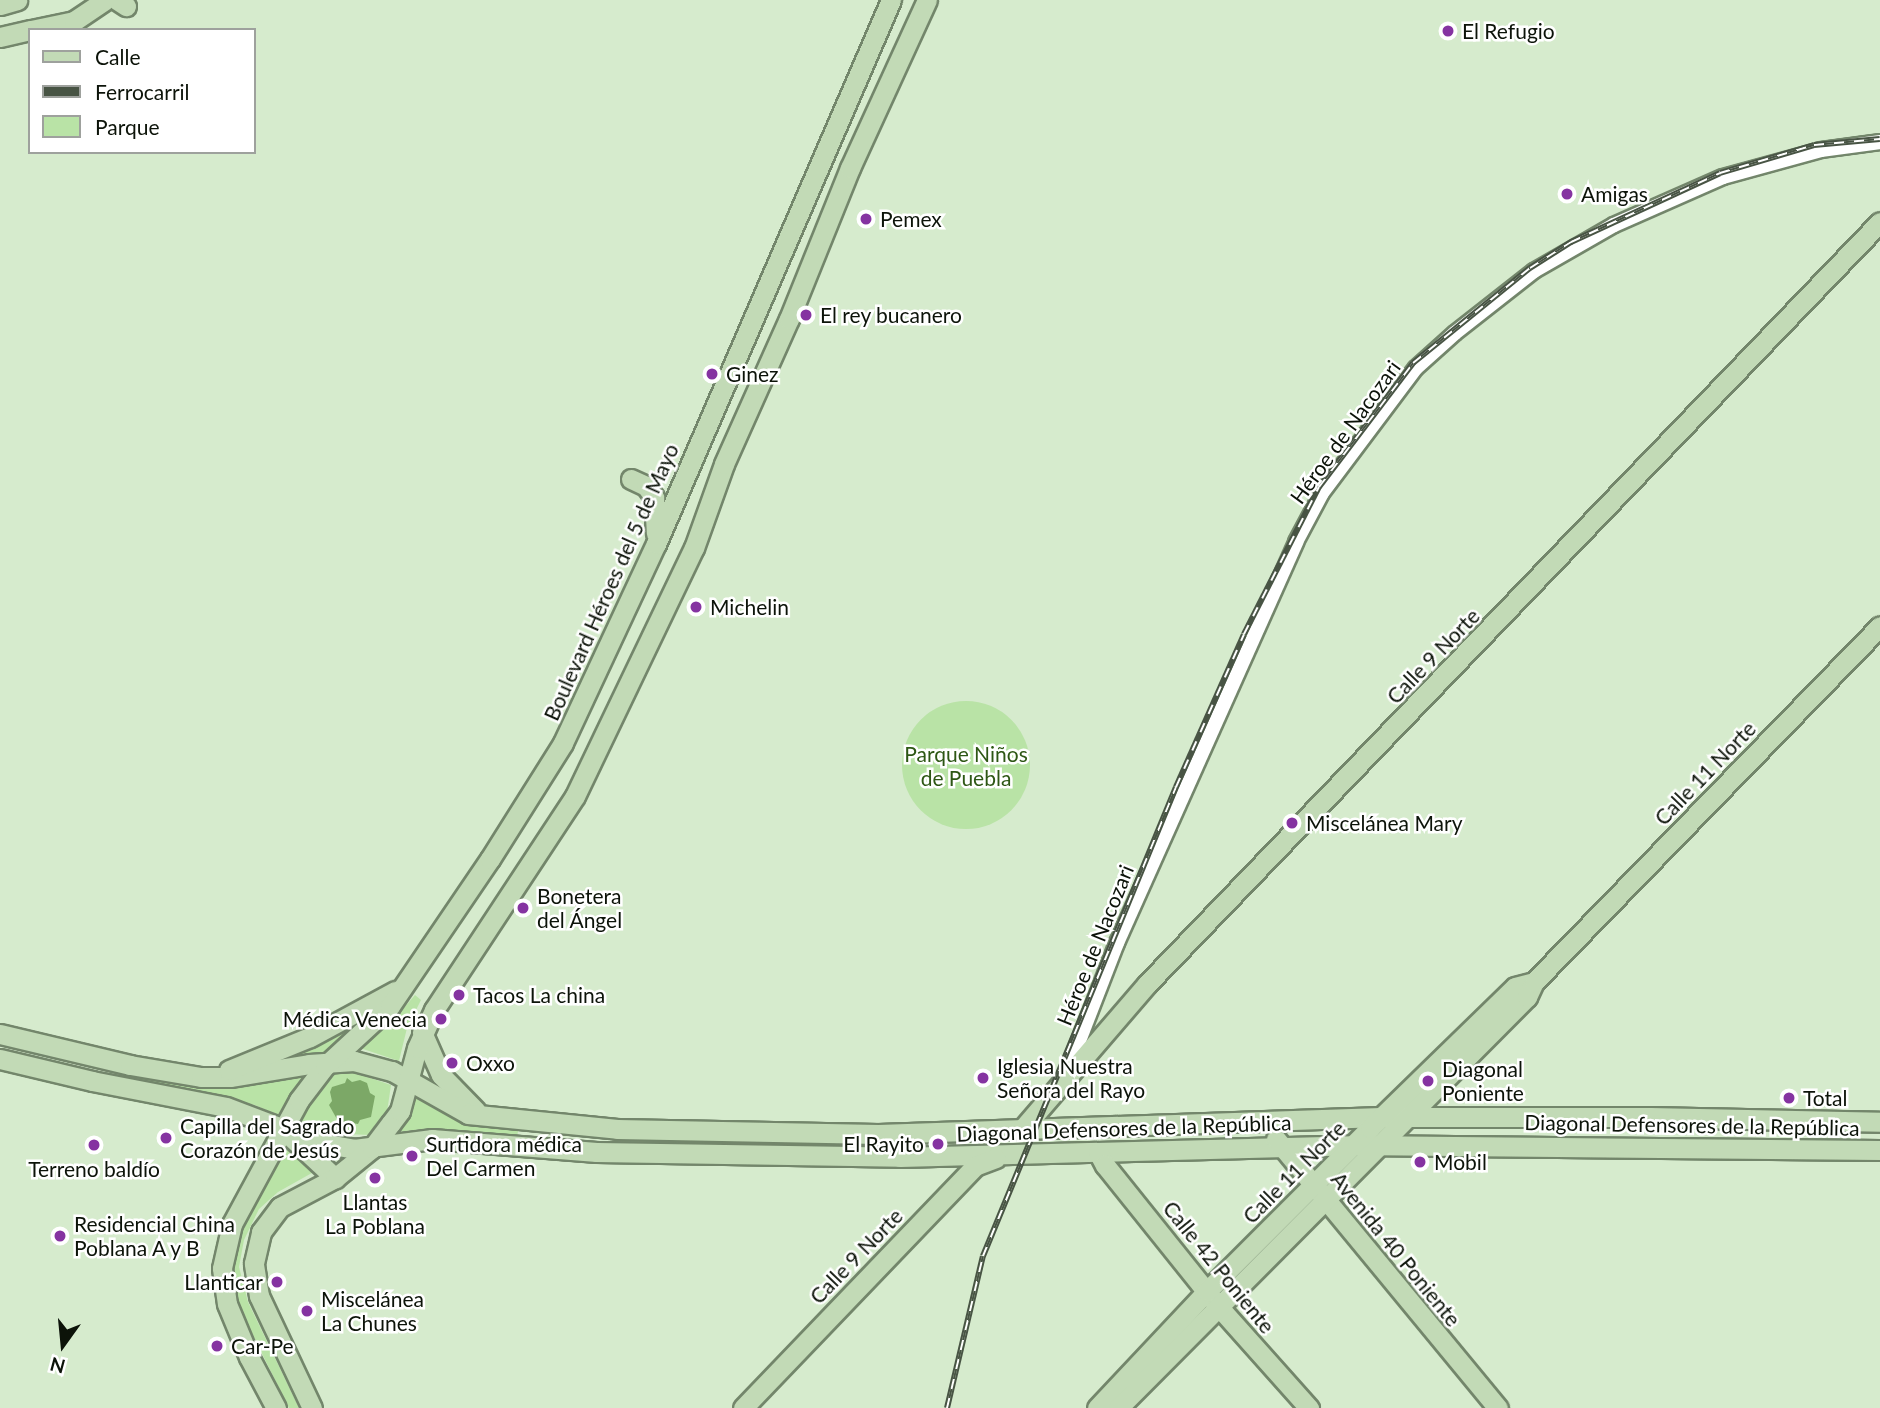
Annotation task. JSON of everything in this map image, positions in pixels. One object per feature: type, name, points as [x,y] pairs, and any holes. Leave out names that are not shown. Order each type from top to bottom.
[{"type":"main road","points":[[0,5],[17,0]]},
{"type":"main road","points":[[40,28],[74,21],[105,0]]},
{"type":"main road","name":"Boulevard Héroes del 5 de Mayo","points":[[276,1408],[234,1323],[223,1286],[225,1243],[282,1128],[330,1062],[382,1015],[490,859],[563,743],[656,544],[891,0]]},
{"type":"main road","points":[[335,1178],[372,1149],[400,1111],[422,1032],[584,777],[694,548],[724,464],[789,318],[850,168],[927,0]]},
{"type":"main road","points":[[0,37],[28,30]]},
{"type":"main road","name":"Calle 9 Norte","points":[[1024,1126],[1147,984],[1880,222]]},
{"type":"main road","points":[[631,480],[646,486],[654,497],[656,544]]},
{"type":"main road","name":"Calle 11 Norte","points":[[1097,1408],[1213,1298],[1326,1200],[1383,1144],[1527,997],[1534,982],[1880,626]]},
{"type":"main road","name":"Calle 11 Norte","points":[[1118,1408],[1313,1184],[1515,987],[1534,982]]},
{"type":"main road","points":[[208,1077],[310,1037],[402,987]]},
{"type":"main road","points":[[422,1032],[441,1076],[482,1116]]},
{"type":"main road","name":"Diagonal Defensores de la República","points":[[0,1034],[117,1062],[208,1077],[250,1075],[330,1062],[373,1065],[408,1079],[452,1107],[482,1116],[617,1129],[878,1133],[1024,1126],[1381,1117],[1650,1117],[1880,1122]]},
{"type":"main road","name":"Diagonal Defensores de la República","points":[[0,1059],[246,1113],[334,1147],[372,1149],[432,1139],[596,1152],[900,1157],[1353,1144],[1880,1150]]},
{"type":"main road","points":[[246,1113],[254,1123],[261,1141],[258,1174]]},
{"type":"main road","name":"Avenida 40 Poniente","points":[[1259,1120],[1498,1408]]},
{"type":"main road","points":[[282,1128],[335,1178]]},
{"type":"main road","points":[[312,1408],[259,1296],[254,1263],[261,1232],[274,1214],[295,1199],[382,1156],[432,1139]]},
{"type":"main road","name":"Calle 42 Poniente","points":[[1098,1152],[1105,1165],[1213,1298],[1308,1408]]},
{"type":"main road","name":"Calle 9 Norte","points":[[743,1408],[975,1166],[1014,1153]]},
{"type":"street","name":"Héroe de Nacozari","points":[[1065,1079],[1116,943],[1296,542],[1322,493],[1416,368],[1455,333],[1534,271],[1614,225],[1723,177],[1821,150],[1880,142]]},
{"type":"green space","name":"Parque Niños de Puebla","points":[[966,701],[990,706],[1011,720],[1025,741],[1030,765],[1025,789],[1011,810],[990,824],[966,829],[942,824],[921,810],[907,789],[902,765],[907,741],[921,720],[942,706]]},
{"type":"green space","points":[[415,995],[421,1000],[407,1028],[399,1061],[360,1048],[396,1017]]},
{"type":"green space","points":[[379,1005],[327,1053],[251,1068]]},
{"type":"green space","points":[[129,1072],[211,1087],[250,1086],[304,1075],[279,1116],[255,1105],[128,1078]]},
{"type":"green space","points":[[353,1072],[391,1085],[387,1112],[377,1130],[370,1135],[346,1134],[299,1120],[320,1086],[336,1073]]},
{"type":"green space","points":[[413,1092],[472,1123],[518,1131],[517,1138],[432,1128],[397,1132]]},
{"type":"green space","points":[[289,1138],[319,1169],[278,1192],[259,1209],[244,1240],[239,1267],[248,1302],[299,1408],[289,1408],[233,1295],[231,1255],[252,1206]]},
{"type":"shaded area","points":[[347,1078],[352,1082],[360,1080],[367,1083],[370,1093],[375,1096],[371,1117],[360,1120],[358,1124],[338,1121],[329,1105],[332,1101],[332,1087],[345,1083]]},
{"type":"railway","points":[[947,1408],[983,1256],[1176,787],[1244,634],[1319,487],[1413,363],[1530,268],[1571,242],[1720,173],[1814,145],[1880,139]]},
{"type":"place","name":"El Refugio","points":[[1448,31]]},
{"type":"place","name":"Amigas","points":[[1567,194]]},
{"type":"place","name":"Pemex","points":[[866,219]]},
{"type":"place","name":"El rey bucanero","points":[[806,315]]},
{"type":"place","name":"Ginez","points":[[712,374]]},
{"type":"place","name":"Michelin","points":[[696,607]]},
{"type":"place","name":"Miscelánea Mary","points":[[1292,823]]},
{"type":"place","name":"Bonetera del Ángel","points":[[523,908]]},
{"type":"place","name":"Tacos La china","points":[[459,995]]},
{"type":"place","name":"Médica Venecia","points":[[441,1019]]},
{"type":"place","name":"Oxxo","points":[[452,1063]]},
{"type":"place","name":"Iglesia Nuestra Señora del Rayo","points":[[983,1078]]},
{"type":"place","name":"Diagonal Poniente","points":[[1428,1081]]},
{"type":"place","name":"Total","points":[[1789,1098]]},
{"type":"place","name":"Capilla del Sagrado Corazón de Jesús","points":[[166,1138]]},
{"type":"place","name":"El Rayito","points":[[938,1144]]},
{"type":"place","name":"Terreno baldío","points":[[94,1145]]},
{"type":"place","name":"Surtidora médica Del Carmen","points":[[412,1156]]},
{"type":"place","name":"Mobil","points":[[1420,1162]]},
{"type":"place","name":"Llantas La Poblana","points":[[375,1178]]},
{"type":"place","name":"Residencial China Poblana A y B","points":[[60,1236]]},
{"type":"place","name":"Llanticar","points":[[277,1282]]},
{"type":"place","name":"Miscelánea La Chunes","points":[[307,1311]]},
{"type":"place","name":"Car-Pe","points":[[217,1346]]}]
